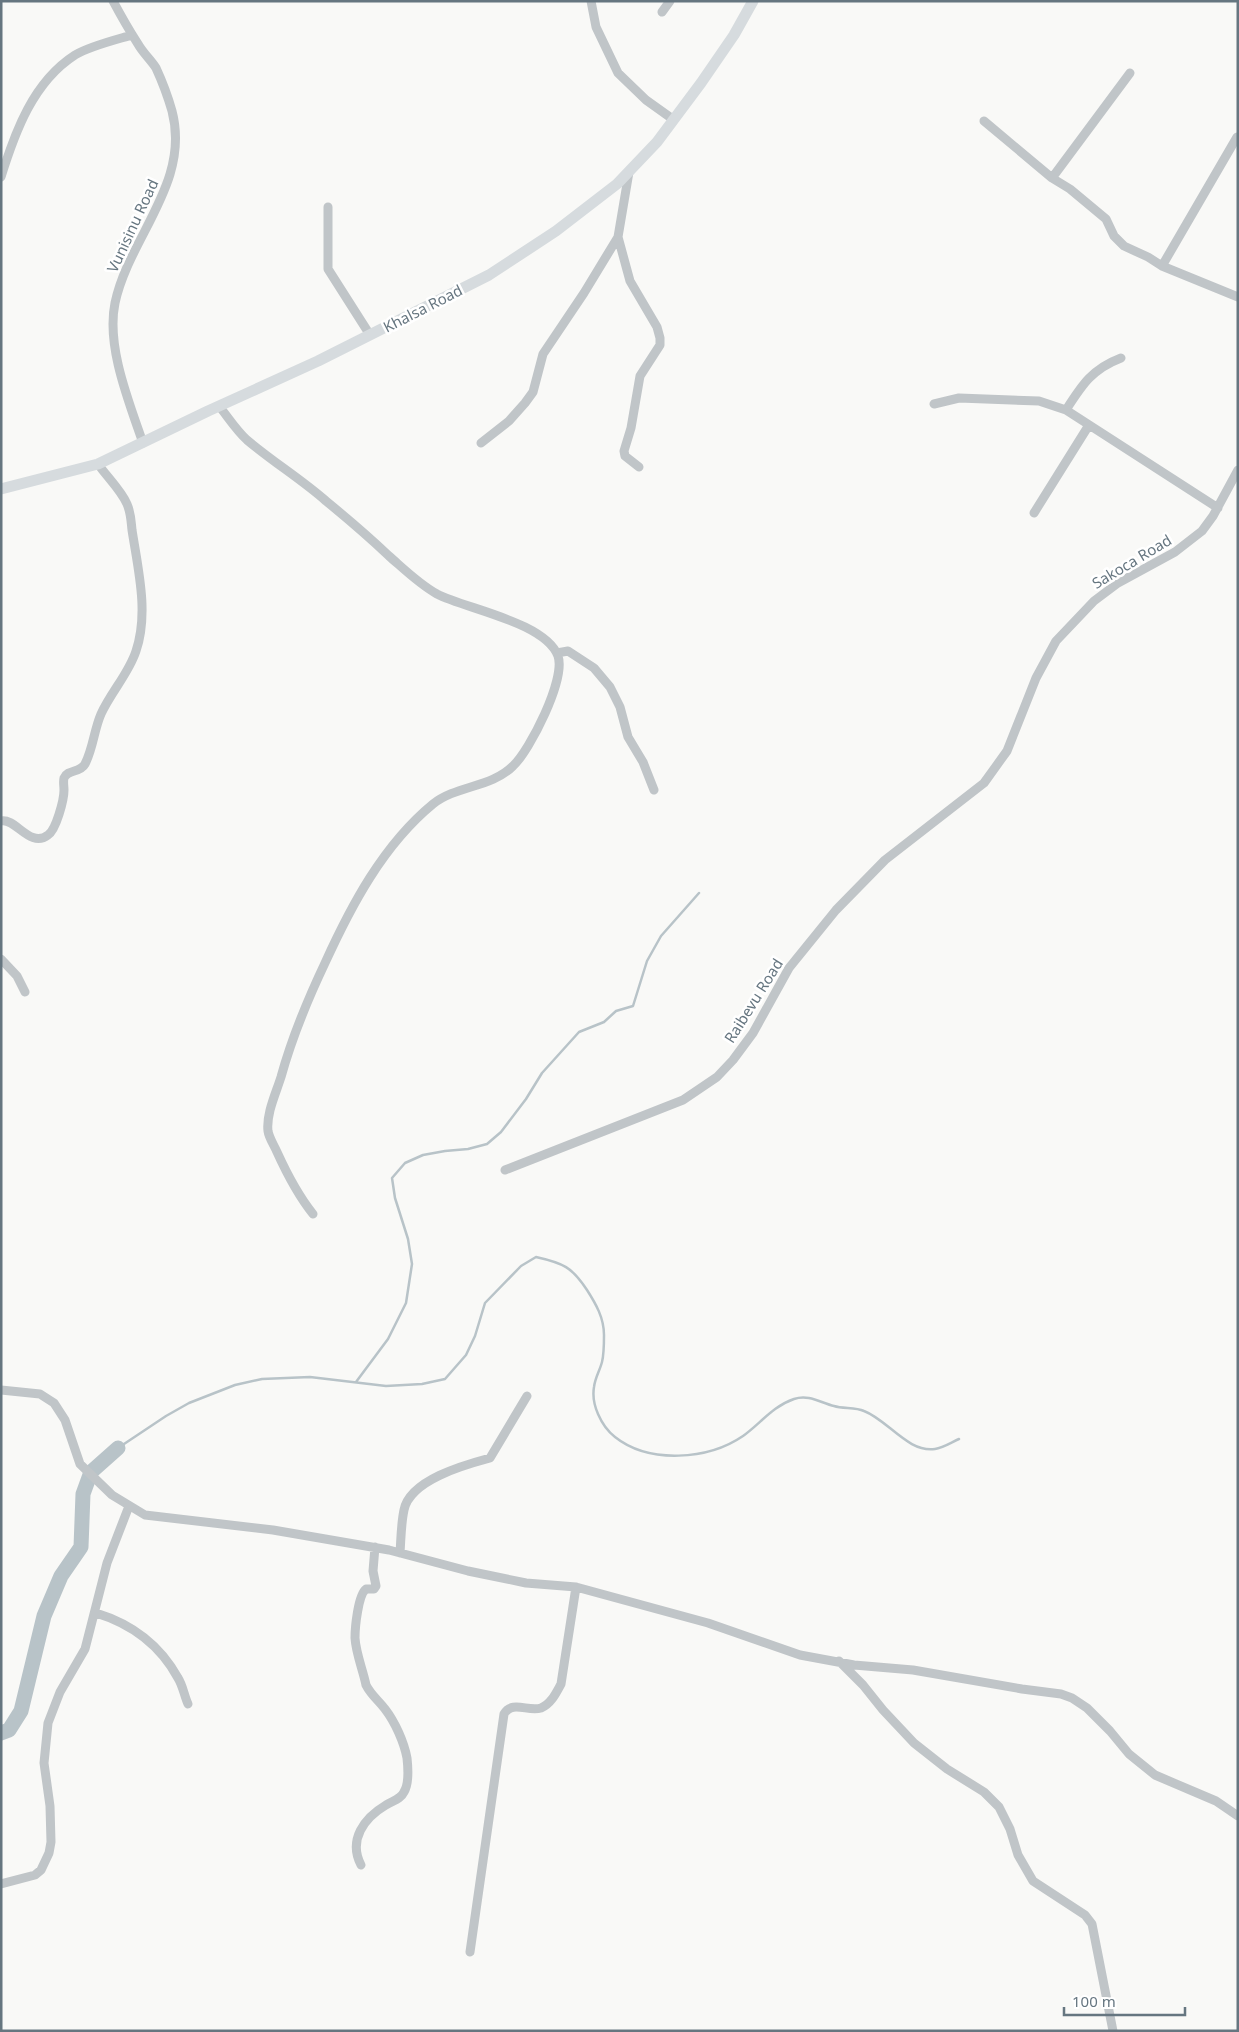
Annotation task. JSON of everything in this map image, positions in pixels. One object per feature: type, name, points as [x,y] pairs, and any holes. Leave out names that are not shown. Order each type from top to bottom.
[{"type":"main road","name":"Khalsa Road","points":[[1,489],[98,464],[370,335],[489,275],[556,231],[617,184],[629,172],[657,142],[674,120],[728,43],[753,1]]},
{"type":"street","name":"Vunisinu Road","points":[[113,1],[132,35],[155,68],[172,111],[175,132],[173,162],[168,184],[124,272],[115,304],[113,342],[125,390],[143,443]]},
{"type":"street","points":[[591,1],[596,28],[618,73],[646,100],[674,120]]},
{"type":"street","points":[[662,12],[670,1]]},
{"type":"street","points":[[1,177],[20,120],[43,86],[56,71],[76,55],[132,35]]},
{"type":"street","points":[[1052,178],[1130,73]]},
{"type":"street","points":[[984,121],[1052,178],[1070,189],[1106,219],[1114,236],[1124,246],[1162,266],[1238,297]]},
{"type":"street","points":[[1162,266],[1237,137]]},
{"type":"street","points":[[481,443],[509,421],[526,404],[533,392],[543,354],[584,293],[618,237],[629,172]]},
{"type":"street","points":[[328,207],[328,270],[370,335]]},
{"type":"street","points":[[618,237],[630,281],[657,327],[660,338],[660,346],[640,376],[632,428],[624,451],[624,456],[639,466]]},
{"type":"street","points":[[1066,410],[1092,374],[1106,363],[1121,358]]},
{"type":"street","points":[[934,404],[959,398],[1039,401],[1066,410],[1218,508]]},
{"type":"street","points":[[219,406],[246,438],[303,480],[424,584],[450,599],[522,626],[548,643],[557,653],[560,669],[558,681],[538,728],[520,759],[504,774],[493,780],[457,790],[435,803],[398,839],[356,899],[302,1011],[272,1105],[268,1131],[298,1196],[313,1214]]},
{"type":"street","points":[[1034,513],[1089,425]]},
{"type":"street","points":[[1,821],[8,821],[24,834],[38,839],[46,837],[54,830],[64,791],[63,782],[65,776],[70,772],[78,771],[84,766],[95,728],[108,698],[131,664],[140,639],[140,570],[130,515],[126,503],[98,464]]},
{"type":"street","name":"Sakoca Road","points":[[984,783],[1007,751],[1036,678],[1056,641],[1088,606],[1110,589],[1190,542],[1202,531],[1218,508],[1238,470]]},
{"type":"street","points":[[557,653],[568,651],[575,655],[594,668],[610,687],[620,707],[628,737],[646,768],[654,790]]},
{"type":"street","name":"Raibevu Road","points":[[505,1170],[683,1100],[712,1081],[744,1046],[790,968],[836,910],[885,860],[984,783]]},
{"type":"street","points":[[1,959],[16,976],[25,992]]},
{"type":"street","points":[[1,1390],[40,1394],[54,1403],[65,1420],[80,1464],[112,1495],[145,1514],[273,1530],[400,1553],[468,1571],[526,1583],[576,1587],[708,1623],[800,1655],[884,1668],[913,1670],[1061,1694],[1072,1698],[1097,1718],[1128,1754],[1146,1769],[1155,1775],[1216,1802],[1238,1816]]},
{"type":"street","points":[[400,1553],[404,1508],[418,1488],[453,1469],[490,1458],[527,1396]]},
{"type":"street","points":[[1,1884],[35,1875],[41,1870],[49,1853],[51,1842],[50,1806],[44,1763],[48,1723],[60,1692],[85,1649],[96,1613],[107,1562],[129,1506]]},
{"type":"street","points":[[361,1865],[356,1856],[355,1845],[360,1830],[383,1806],[402,1795],[406,1790],[408,1774],[403,1743],[386,1710],[369,1692],[366,1685],[355,1638],[363,1592],[366,1589],[374,1589],[376,1586],[373,1571],[375,1548]]},
{"type":"street","points":[[470,1952],[504,1714],[506,1710],[513,1707],[539,1709],[546,1705],[557,1692],[561,1684],[576,1587]]},
{"type":"street","points":[[96,1613],[110,1617],[134,1630],[152,1643],[179,1679],[188,1704]]},
{"type":"street","points":[[839,1662],[863,1685],[914,1743],[947,1769],[984,1792],[999,1807],[1010,1829],[1018,1855],[1033,1881],[1085,1916],[1092,1924],[1112,2031]]},
{"type":"waterway","points":[[356,1382],[388,1339],[406,1303],[412,1264],[408,1239],[395,1198],[392,1178],[405,1163],[423,1155],[468,1149],[487,1144],[501,1132],[526,1099],[542,1073],[579,1032],[604,1022],[616,1011],[633,1006],[647,961],[661,936],[699,893]]},
{"type":"waterway","points":[[118,1448],[189,1403],[235,1385],[262,1379],[310,1377],[386,1386],[422,1384],[445,1379],[466,1355],[475,1336],[485,1303],[521,1266],[536,1257],[553,1261],[571,1271],[582,1282],[596,1306],[603,1323],[604,1349],[603,1359],[595,1380],[594,1400],[598,1414],[605,1427],[615,1437],[629,1446],[644,1452],[679,1456],[713,1450],[743,1436],[780,1406],[799,1398],[864,1411],[873,1415],[907,1441],[925,1449],[935,1449],[959,1439]]},
{"type":"waterway","points":[[1,1733],[9,1730],[21,1711],[44,1616],[61,1576],[81,1547],[83,1494],[91,1472],[118,1448]]}]
